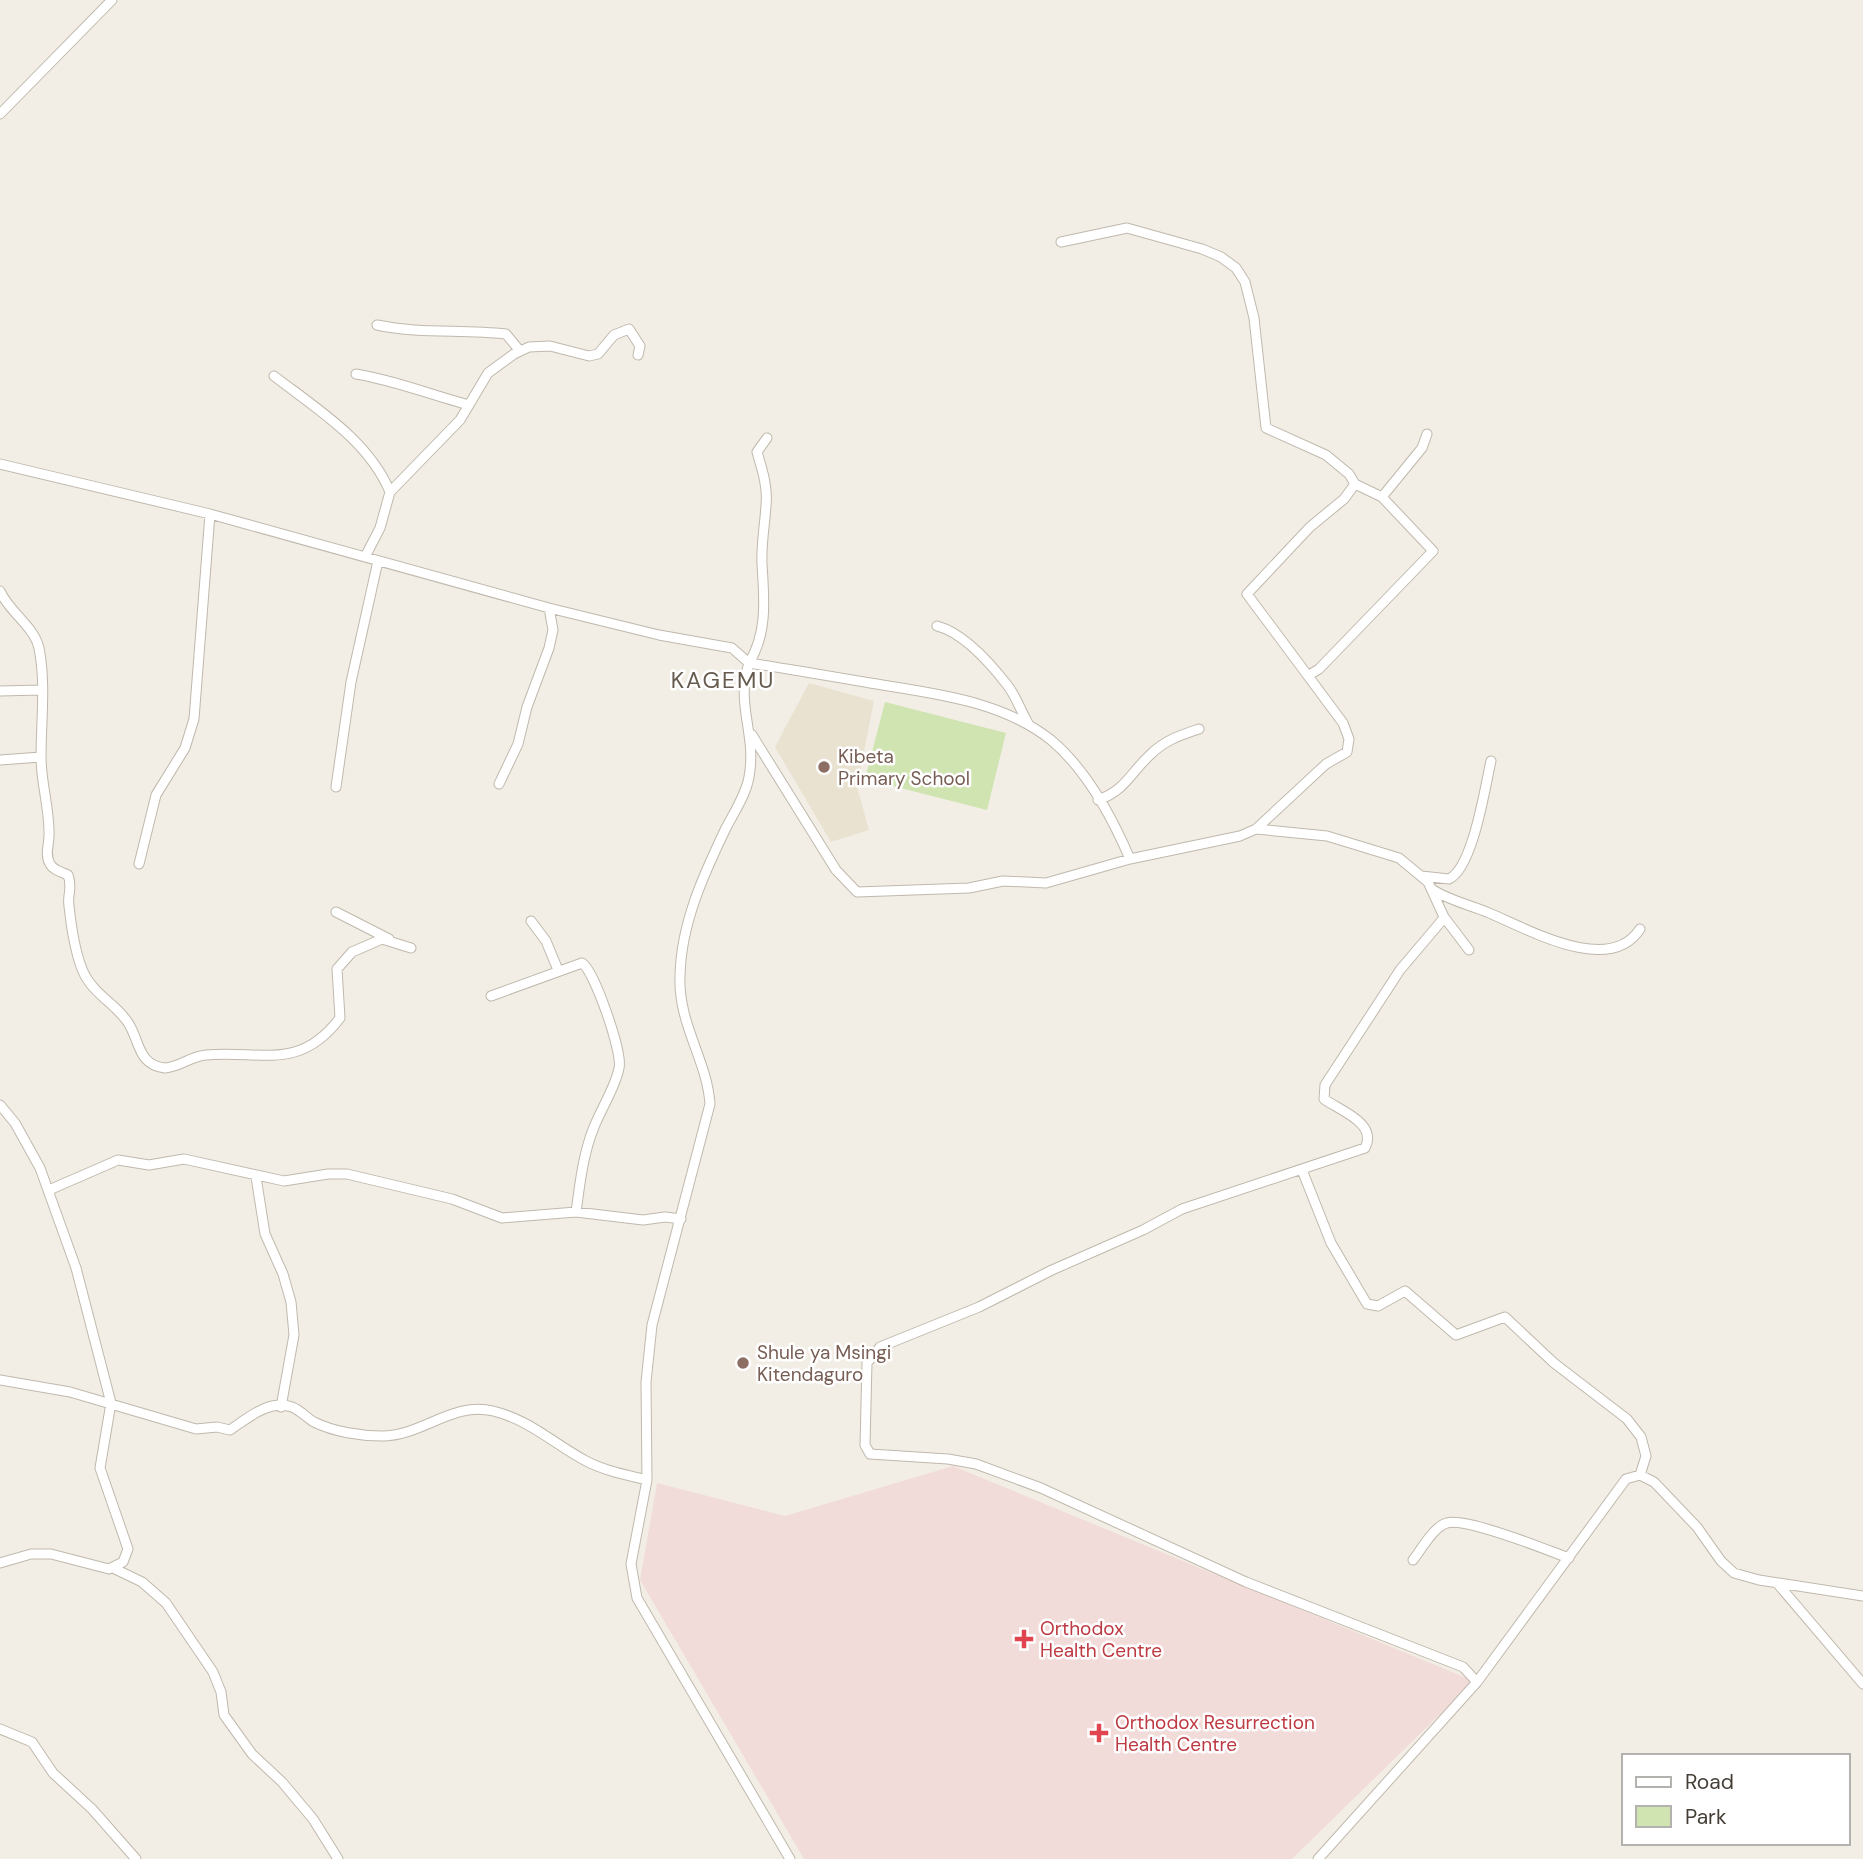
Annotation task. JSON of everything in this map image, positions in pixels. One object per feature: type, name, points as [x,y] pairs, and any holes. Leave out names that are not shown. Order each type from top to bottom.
[{"type":"street","points":[[0,114],[112,0]]},
{"type":"street","points":[[1061,242],[1127,228],[1202,250],[1230,263],[1243,278],[1252,304],[1260,352],[1266,428],[1326,455],[1349,474],[1355,484],[1382,497],[1433,551],[1319,669],[1309,675]]},
{"type":"street","points":[[377,325],[413,331],[461,330],[506,334],[520,351]]},
{"type":"street","points":[[365,557],[380,528],[390,492],[460,419],[488,373],[520,351],[550,346],[589,356],[598,354],[614,335],[629,329],[640,346],[638,355]]},
{"type":"street","points":[[356,374],[384,378],[412,390],[469,405]]},
{"type":"street","points":[[274,376],[364,449],[382,471],[390,492]]},
{"type":"street","points":[[1382,497],[1422,448],[1427,434]]},
{"type":"street","points":[[766,438],[757,452],[766,490],[763,618],[756,651],[748,663],[741,685],[743,708],[751,733],[836,870],[857,892],[969,888],[1003,881],[1046,883],[1130,859],[1240,836],[1256,829],[1326,764],[1343,756],[1348,749],[1343,723],[1247,594],[1310,527],[1344,499],[1355,484]]},
{"type":"street","points":[[0,464],[210,514],[289,539],[549,608],[659,635],[732,648],[748,663],[943,696],[1000,712],[1030,726],[1072,761],[1098,800],[1130,859]]},
{"type":"street","points":[[139,864],[156,795],[185,748],[194,719],[210,514]]},
{"type":"street","points":[[336,787],[351,682],[378,561]]},
{"type":"street","points":[[0,591],[13,613],[35,637],[39,649],[41,757],[49,833],[49,863],[54,869],[68,875],[73,888],[68,903],[81,966],[98,994],[131,1027],[140,1054],[157,1067],[175,1067],[204,1055],[263,1056],[303,1049],[316,1041],[340,1018],[335,984],[341,963],[366,945],[390,940]]},
{"type":"street","points":[[499,784],[518,744],[525,712],[549,649],[554,630],[549,608]]},
{"type":"street","points":[[937,626],[953,632],[996,674],[1008,687],[1030,726]]},
{"type":"street","points":[[0,691],[41,690]]},
{"type":"street","points":[[1098,800],[1120,790],[1146,759],[1167,741],[1199,729]]},
{"type":"street","points":[[751,733],[749,779],[709,864],[685,932],[680,975],[683,1012],[707,1083],[710,1104],[652,1325],[646,1382],[647,1480],[631,1564],[637,1598],[790,1859]]},
{"type":"street","points":[[0,760],[41,757]]},
{"type":"street","points":[[1416,875],[1448,879],[1460,869],[1475,827],[1491,761]]},
{"type":"street","points":[[1256,829],[1327,836],[1399,858],[1416,875],[1427,881],[1444,918],[1469,950]]},
{"type":"street","points":[[1433,890],[1550,940],[1575,947],[1604,948],[1627,943],[1640,929]]},
{"type":"street","points":[[336,912],[411,948]]},
{"type":"street","points":[[1444,918],[1400,970],[1325,1085],[1324,1099],[1363,1126],[1367,1145],[1359,1152],[1182,1209],[979,1307],[880,1347],[867,1363],[866,1449],[870,1454],[963,1461],[1041,1488],[1246,1582],[1463,1667],[1477,1682]]},
{"type":"street","points":[[531,921],[546,941],[558,970]]},
{"type":"street","points":[[492,996],[579,963],[586,965],[601,998],[620,1063],[584,1158],[576,1212]]},
{"type":"street","points":[[0,1105],[26,1142],[49,1190],[76,1268],[111,1403],[100,1468],[128,1549],[125,1558],[113,1568],[107,1569],[43,1553],[0,1563]]},
{"type":"street","points":[[49,1190],[118,1160],[149,1165],[184,1159],[256,1177],[295,1181],[328,1174],[347,1174],[452,1199],[502,1218],[576,1212],[643,1220],[665,1217],[681,1219]]},
{"type":"street","points":[[1302,1170],[1331,1243],[1367,1304],[1378,1306],[1405,1291],[1456,1335],[1505,1317],[1555,1363],[1634,1425],[1646,1456],[1640,1475]]},
{"type":"street","points":[[256,1177],[261,1221],[291,1302],[294,1335],[281,1407]]},
{"type":"street","points":[[0,1380],[70,1392],[196,1429],[217,1427],[230,1430],[254,1413],[270,1406],[293,1408],[323,1426],[384,1436],[409,1432],[465,1409],[481,1408],[526,1422],[599,1467],[647,1480]]},
{"type":"street","points":[[1318,1859],[1477,1682],[1569,1558],[1620,1483],[1640,1475],[1654,1482],[1698,1527],[1728,1569],[1742,1576],[1863,1596]]},
{"type":"street","points":[[1413,1560],[1441,1526],[1450,1522],[1471,1526],[1569,1558]]},
{"type":"street","points":[[113,1568],[142,1582],[166,1603],[213,1672],[221,1692],[224,1714],[252,1754],[282,1782],[313,1819],[338,1859]]},
{"type":"street","points":[[1777,1583],[1863,1684]]},
{"type":"street","points":[[0,1729],[32,1742],[53,1773],[92,1809],[136,1859]]},
{"type":"shaded area","name":"Kibeta Primary School","points":[[809,683],[874,701],[857,787],[869,830],[831,842],[775,747]]},
{"type":"shaded area","name":"Orthodox Health Centre","points":[[953,1466],[1474,1681],[1292,1859],[804,1859],[640,1580],[657,1483],[785,1516]]},
{"type":"green space","points":[[885,702],[1006,733],[987,810],[865,779]]},
{"type":"place","name":"Kibeta Primary School","points":[[824,767]]},
{"type":"place","name":"Shule ya Msingi Kitendaguro","points":[[743,1363]]},
{"type":"place","name":"Orthodox Health Centre","points":[[1024,1639]]},
{"type":"place","name":"Orthodox Resurrection Health Centre","points":[[1099,1733]]},
{"type":"district","name":"KAGEMU","points":[[723,680]]}]
